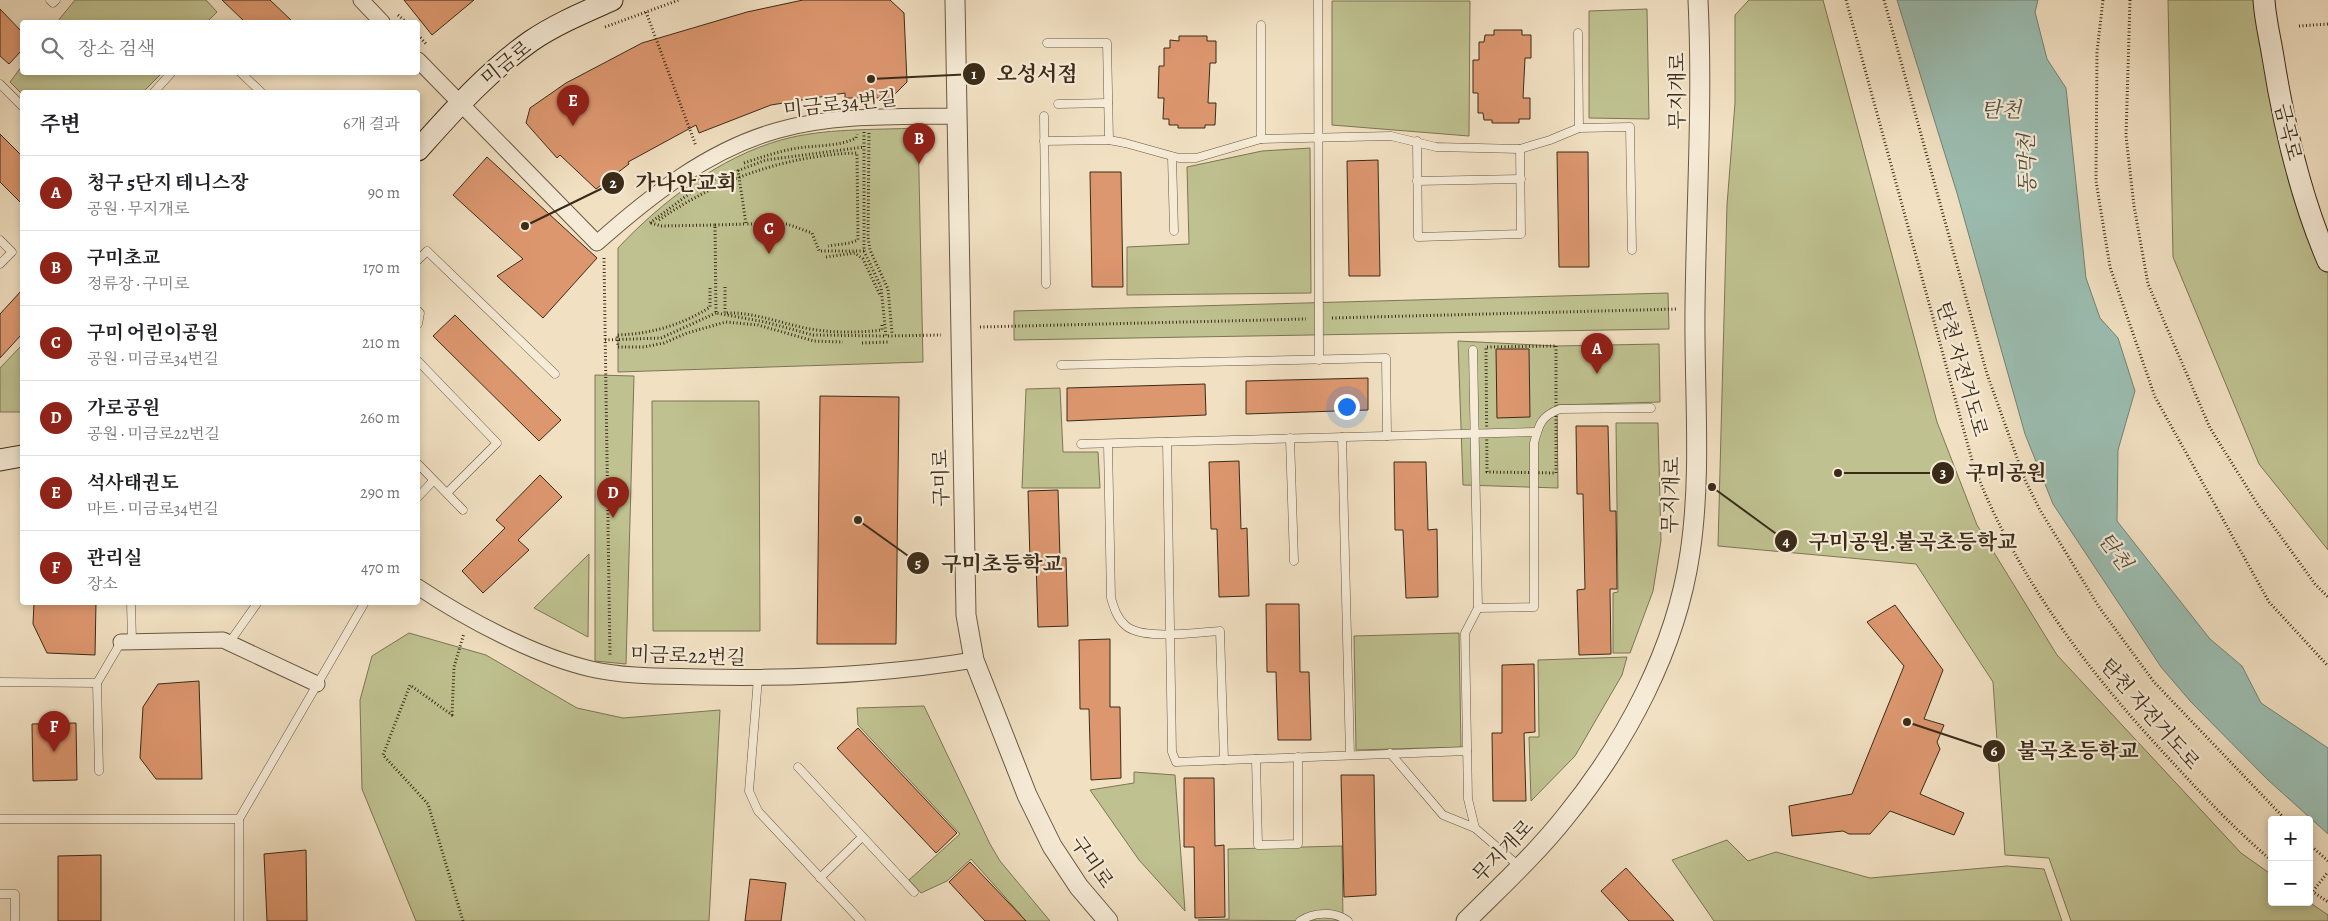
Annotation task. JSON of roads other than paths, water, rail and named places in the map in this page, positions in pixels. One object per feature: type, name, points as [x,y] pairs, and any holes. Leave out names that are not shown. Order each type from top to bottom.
[{"type":"main road","name":"미금로","points":[[420,148],[459,104],[498,66],[532,40],[559,24],[612,0]]},
{"type":"main road","name":"금곡로","points":[[2264,0],[2278,91],[2294,158],[2314,229],[2328,261]]},
{"type":"main road","points":[[0,460],[20,456]]},
{"type":"street","points":[[361,0],[380,20]]},
{"type":"street","name":"구미로","points":[[955,0],[966,615],[974,660],[1027,795],[1052,846],[1079,887],[1108,921]]},
{"type":"street","name":"무지개로","points":[[1466,921],[1520,867],[1566,816],[1610,755],[1640,704],[1661,658],[1674,619],[1690,556],[1694,524],[1695,309],[1700,151],[1698,0]]},
{"type":"street","points":[[420,62],[459,104]]},
{"type":"street","name":"미금로34번길","points":[[459,104],[597,243],[630,213],[690,170],[729,149],[779,130],[849,119],[957,116]]},
{"type":"street","name":"미금로22번길","points":[[420,588],[468,618],[532,649],[591,669],[639,676],[758,678],[838,676],[912,670],[974,660]]},
{"type":"street","points":[[126,642],[223,640],[318,684]]},
{"type":"lane","points":[[50,0],[53,3],[56,0]]},
{"type":"lane","points":[[1318,0],[1319,360]]},
{"type":"lane","points":[[1261,25],[1261,139]]},
{"type":"lane","points":[[1578,33],[1579,128]]},
{"type":"lane","points":[[1047,43],[1107,42],[1109,140]]},
{"type":"lane","points":[[156,90],[169,75]]},
{"type":"lane","points":[[243,75],[259,90]]},
{"type":"lane","points":[[0,84],[20,104]]},
{"type":"lane","points":[[1058,104],[1108,103]]},
{"type":"lane","points":[[1044,116],[1046,284]]},
{"type":"lane","points":[[1044,141],[1109,140],[1172,156],[1196,158],[1261,139],[1391,136],[1436,147],[1520,149],[1550,140],[1579,128],[1630,127],[1632,250]]},
{"type":"lane","points":[[1417,141],[1418,238],[1521,234],[1520,149]]},
{"type":"lane","points":[[1172,156],[1174,231]]},
{"type":"lane","points":[[1417,181],[1520,179]]},
{"type":"lane","points":[[0,240],[12,252],[0,264]]},
{"type":"lane","points":[[420,258],[427,251],[555,374]]},
{"type":"lane","points":[[1473,350],[1478,608],[1465,633],[1468,799],[1475,828]]},
{"type":"lane","points":[[1061,365],[1386,358],[1388,436]]},
{"type":"lane","points":[[420,363],[497,444],[446,493]]},
{"type":"lane","points":[[1478,608],[1534,607],[1534,443],[1537,432],[1547,414],[1560,409],[1651,408]]},
{"type":"lane","points":[[1081,444],[1537,432]]},
{"type":"lane","points":[[1342,437],[1350,755]]},
{"type":"lane","points":[[1290,438],[1294,561]]},
{"type":"lane","points":[[1167,442],[1172,752],[1176,762],[1467,751]]},
{"type":"lane","points":[[1108,444],[1112,598],[1116,612],[1126,626],[1139,633],[1220,631],[1224,760]]},
{"type":"lane","points":[[420,466],[463,510]]},
{"type":"lane","points":[[420,495],[433,481]]},
{"type":"lane","points":[[100,771],[97,683],[126,642],[131,605]]},
{"type":"lane","points":[[229,643],[256,605]]},
{"type":"lane","points":[[239,921],[239,819],[363,605]]},
{"type":"lane","points":[[758,678],[749,790],[752,801],[758,811],[861,921]]},
{"type":"lane","points":[[0,682],[97,683]]},
{"type":"lane","points":[[1390,754],[1443,815],[1475,828],[1520,867]]},
{"type":"lane","points":[[1256,759],[1258,844],[1298,844],[1298,757]]},
{"type":"lane","points":[[798,767],[914,892]]},
{"type":"lane","points":[[0,819],[239,819]]},
{"type":"lane","points":[[820,878],[862,838]]},
{"type":"lane","points":[[0,894],[15,894],[15,920]]},
{"type":"lane","points":[[1300,921],[1308,916],[1319,914],[1332,915],[1348,921]]},
{"type":"water","name":"탄천","points":[[1897,0],[2038,0],[2035,12],[2047,59],[2066,88],[2086,278],[2100,318],[2118,338],[2135,391],[2118,450],[2117,521],[2210,639],[2242,666],[2261,703],[2328,748],[2328,834],[2313,820],[2313,816],[2308,816],[2268,780],[2191,702],[2161,667],[2053,504],[2025,434],[1957,193]]},
{"type":"place","name":"오성서점","points":[[871,79]]},
{"type":"place","name":"석사태권도","points":[[573,126]]},
{"type":"place","name":"구미초교","points":[[919,164]]},
{"type":"place","name":"가나안교회","points":[[525,226]]},
{"type":"place","name":"구미 어린이공원","points":[[769,254]]},
{"type":"place","name":"청구 5단지 테니스장","points":[[1597,374]]},
{"type":"place","name":"구미공원","points":[[1838,473]]},
{"type":"place","name":"구미공원.불곡초등학교","points":[[1712,487]]},
{"type":"place","name":"가로공원","points":[[613,518]]},
{"type":"place","name":"구미초등학교","points":[[858,520]]},
{"type":"place","name":"불곡초등학교","points":[[1907,722]]},
{"type":"place","name":"관리실","points":[[54,752]]},
{"type":"water label","name":"동막천","points":[[2027,164]]}]
